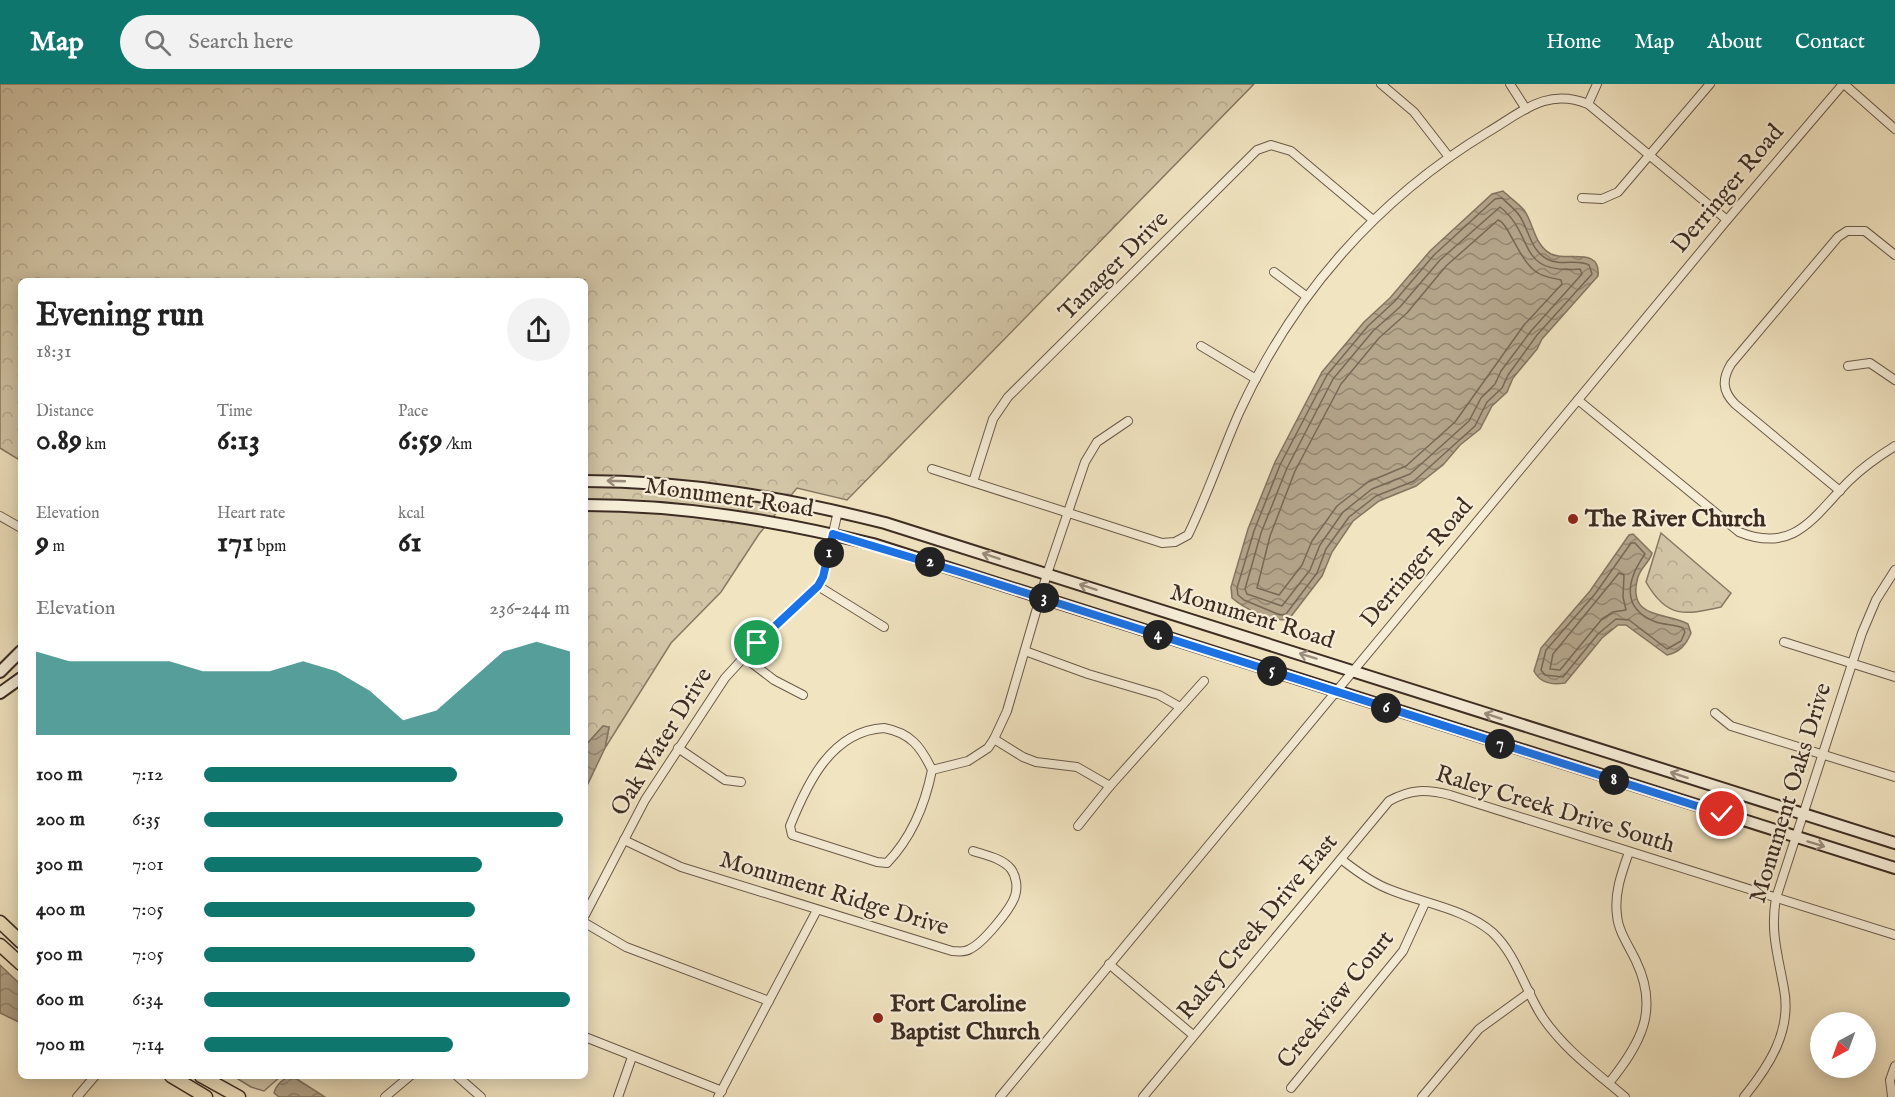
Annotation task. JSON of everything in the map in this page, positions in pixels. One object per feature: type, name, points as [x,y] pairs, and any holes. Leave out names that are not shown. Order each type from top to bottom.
[{"type":"main road","name":"Monument Road","points":[[588,481],[719,489],[758,494],[896,526],[1895,843]]},
{"type":"main road","name":"Monument Road","points":[[588,506],[641,506],[716,513],[833,534],[1040,597],[1895,868]]},
{"type":"main road","points":[[0,663],[18,652]]},
{"type":"main road","points":[[0,672],[18,653]]},
{"type":"main road","points":[[0,693],[18,680]]},
{"type":"main road","points":[[0,922],[18,939]]},
{"type":"main road","points":[[0,939],[18,954]]},
{"type":"main road","points":[[0,945],[18,961]]},
{"type":"main road","points":[[176,1079],[206,1097]]},
{"type":"main road","points":[[206,1079],[230,1095]]},
{"type":"street","points":[[1381,84],[1414,112],[1449,158]]},
{"type":"street","points":[[1510,84],[1526,109]]},
{"type":"street","points":[[1588,104],[1597,84]]},
{"type":"street","points":[[1582,198],[1590,200],[1612,197],[1651,156],[1710,84]]},
{"type":"street","points":[[1844,84],[1895,129]]},
{"type":"street","name":"Derringer Road","points":[[1000,1097],[1727,220],[1844,84]]},
{"type":"street","points":[[932,469],[1162,543],[1175,542],[1188,535],[1256,378],[1279,337],[1306,297],[1373,220],[1413,184],[1449,158],[1538,102],[1562,97],[1588,104],[1727,220]]},
{"type":"street","name":"Tanager Drive","points":[[973,482],[993,420],[1008,397],[1257,150],[1271,145],[1284,147],[1373,220]]},
{"type":"street","points":[[1840,491],[1728,397],[1724,385],[1725,374],[1834,242],[1847,231],[1866,231],[1895,255]]},
{"type":"street","points":[[1274,272],[1306,297]]},
{"type":"street","points":[[1201,346],[1256,378]]},
{"type":"street","points":[[1848,366],[1870,363],[1895,380]]},
{"type":"street","points":[[1578,400],[1739,532],[1764,540],[1784,537],[1806,526],[1862,469],[1895,446]]},
{"type":"street","points":[[932,770],[968,760],[988,748],[994,739],[1007,711],[1047,574],[1090,452],[1107,434],[1128,421]]},
{"type":"street","name":"Oak Water Drive","points":[[588,909],[645,800],[725,678],[818,586],[823,577],[838,511]]},
{"type":"street","points":[[0,516],[18,526]]},
{"type":"street","name":"Monument Oaks Drive","points":[[1744,1097],[1775,1052],[1786,1012],[1785,992],[1772,922],[1776,898],[1869,613],[1895,570]]},
{"type":"street","points":[[818,586],[884,627]]},
{"type":"street","points":[[1784,642],[1895,677]]},
{"type":"street","points":[[1025,651],[1088,674],[1159,695],[1180,706]]},
{"type":"street","points":[[744,657],[774,680],[803,695]]},
{"type":"street","points":[[1078,826],[1110,786],[1204,681]]},
{"type":"street","points":[[1714,713],[1731,726],[1895,777]]},
{"type":"street","points":[[884,728],[904,734],[920,746],[932,770],[917,820],[899,851],[887,863],[792,835],[790,826],[805,789],[818,767],[832,752],[851,738],[866,731],[884,728]]},
{"type":"street","points":[[994,739],[1036,762],[1077,767],[1110,786]]},
{"type":"street","points":[[678,748],[725,780],[741,782]]},
{"type":"street","name":"Raley Creek Drive South","points":[[1410,790],[1432,790],[1450,795],[1895,936]]},
{"type":"street","name":"Raley Creek Drive East","points":[[1143,1097],[1389,801],[1410,790]]},
{"type":"street","name":"Monument Ridge Drive","points":[[624,840],[681,867],[952,951],[964,952],[973,948],[992,929],[1012,901],[1016,886],[1015,876],[1006,864],[973,851]]},
{"type":"street","points":[[1609,1083],[1635,1050],[1646,1010],[1647,997],[1642,974],[1617,916],[1617,890],[1629,852]]},
{"type":"street","points":[[1341,859],[1388,890],[1472,919],[1492,932],[1507,951],[1558,1038],[1625,1097]]},
{"type":"street","name":"Creekview Court","points":[[1291,1088],[1403,951],[1425,903]]},
{"type":"street","points":[[588,1037],[720,1094],[817,910]]},
{"type":"street","points":[[588,924],[626,947],[769,1001]]},
{"type":"street","points":[[1109,964],[1193,1035]]},
{"type":"street","points":[[1422,1097],[1479,1029],[1530,992]]},
{"type":"street","points":[[618,1097],[632,1057]]},
{"type":"street","points":[[1892,1096],[1890,1080],[1895,1066]]},
{"type":"street","points":[[77,1097],[92,1079]]},
{"type":"street","points":[[385,1097],[406,1079]]},
{"type":"street","points":[[460,1079],[481,1097]]},
{"type":"green space","points":[[0,84],[1254,84],[847,500],[797,488],[759,534],[721,592],[671,643],[605,748],[609,727],[603,726],[588,743],[588,278],[18,278],[18,459],[0,448]]},
{"type":"green space","points":[[1661,533],[1731,593],[1721,607],[1697,612],[1678,611],[1669,608],[1654,594],[1646,582]]},
{"type":"green space","points":[[238,1079],[278,1079],[264,1091]]},
{"type":"water","points":[[1503,191],[1524,210],[1545,250],[1558,256],[1589,258],[1597,267],[1598,276],[1542,339],[1537,349],[1513,378],[1507,392],[1492,406],[1480,429],[1460,445],[1443,465],[1416,486],[1379,501],[1353,521],[1332,552],[1322,576],[1289,619],[1267,617],[1244,606],[1232,598],[1231,587],[1248,529],[1275,462],[1322,372],[1364,322],[1390,298],[1430,251],[1492,194]]},
{"type":"water","points":[[1633,534],[1652,553],[1638,577],[1636,591],[1638,600],[1642,607],[1650,612],[1688,624],[1691,633],[1687,641],[1679,650],[1667,655],[1626,625],[1618,625],[1602,638],[1565,683],[1556,684],[1543,681],[1534,671],[1541,648],[1590,591],[1629,535]]},
{"type":"water","points":[[603,726],[609,727],[605,748],[588,784],[588,743]]},
{"type":"water","points":[[0,965],[18,982],[18,1022],[0,1013]]},
{"type":"water","points":[[284,1079],[297,1079],[325,1097],[279,1097],[274,1093],[280,1082]]},
{"type":"place","name":"The River Church","points":[[1573,519]]},
{"type":"place","name":"Fort Caroline Baptist Church","points":[[878,1018]]},
{"type":"route","points":[[757,643],[806,600],[818,586],[823,577],[833,534],[873,544],[1722,814]]}]
